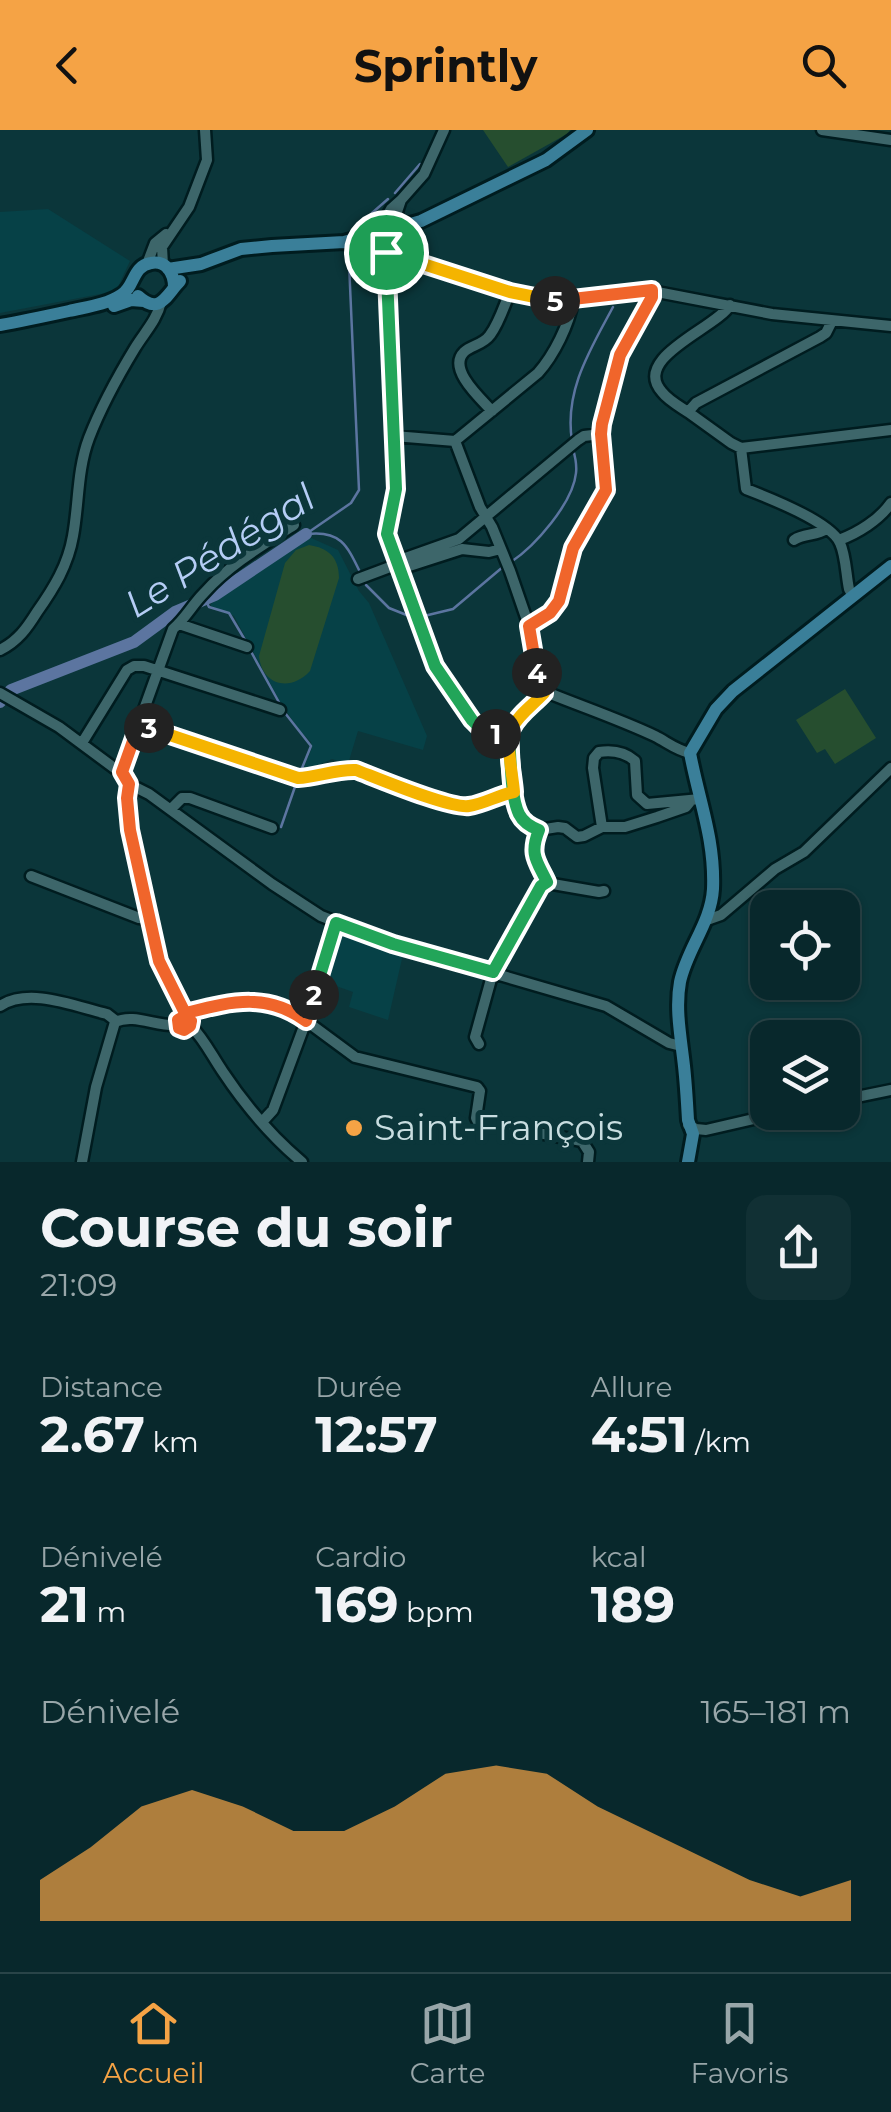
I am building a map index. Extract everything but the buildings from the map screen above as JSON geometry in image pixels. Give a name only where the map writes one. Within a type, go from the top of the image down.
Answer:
[{"type":"main road","points":[[0,325],[108,301],[122,295],[137,271],[147,264],[201,264],[241,249],[390,237],[546,160],[587,130]]},
{"type":"main road","points":[[174,286],[201,264]]},
{"type":"main road","points":[[23,321],[170,296],[174,277],[165,266]]},
{"type":"main road","points":[[133,283],[136,294],[151,302]]},
{"type":"main road","points":[[692,1137],[681,1046],[679,987],[706,920],[713,890],[712,849],[696,800],[690,753],[716,708],[733,691],[891,566]]},
{"type":"street","points":[[165,266],[162,248],[198,186],[207,160],[205,130]]},
{"type":"street","points":[[444,130],[424,174],[401,200],[390,237],[396,489],[387,534],[435,666],[482,730],[509,737]]},
{"type":"street","points":[[822,130],[891,140]]},
{"type":"street","points":[[147,264],[155,243],[175,228]]},
{"type":"street","points":[[390,237],[394,256],[536,299],[573,301],[652,290],[772,314],[891,326]]},
{"type":"street","points":[[529,626],[550,613],[559,601],[573,548],[606,490],[601,434],[620,355],[652,297],[652,290]]},
{"type":"street","points":[[492,411],[465,380],[459,358],[490,336],[510,292]]},
{"type":"street","points":[[394,436],[455,441],[538,374],[573,301]]},
{"type":"street","points":[[0,650],[25,631],[62,572],[74,532],[82,458],[126,362],[149,326],[151,302]]},
{"type":"street","points":[[730,306],[722,316],[665,356],[658,367],[658,386],[663,394],[741,448],[891,430]]},
{"type":"street","points":[[688,412],[696,403],[820,337],[832,321]]},
{"type":"street","points":[[358,579],[460,544],[485,516],[578,440],[601,434]]},
{"type":"street","points":[[455,441],[510,571],[529,626],[538,680],[544,693]]},
{"type":"street","points":[[741,448],[746,488],[802,514],[839,540],[854,596]]},
{"type":"street","points":[[839,540],[859,532],[891,503]]},
{"type":"street","points":[[122,772],[173,629],[224,574],[294,525]]},
{"type":"street","points":[[794,540],[826,530]]},
{"type":"street","points":[[460,544],[503,553]]},
{"type":"street","points":[[186,617],[247,646]]},
{"type":"street","points":[[82,743],[127,670],[134,666],[280,710]]},
{"type":"street","points":[[544,693],[512,726],[509,737],[519,816],[528,826],[539,830],[565,828],[584,836],[602,827],[615,828],[677,811],[696,800]]},
{"type":"street","points":[[544,693],[690,753]]},
{"type":"street","points":[[1,694],[82,743],[122,772],[129,784],[130,830],[149,919],[159,961],[182,1006],[184,1023]]},
{"type":"street","points":[[139,724],[298,778],[349,769],[461,806],[514,792]]},
{"type":"street","points":[[602,827],[593,768],[599,752],[621,753],[634,761],[635,788],[647,804],[696,800]]},
{"type":"street","points":[[706,920],[721,915],[775,869],[804,852],[891,768]]},
{"type":"street","points":[[129,784],[171,809],[321,916],[393,944],[606,1006],[668,1044],[681,1046]]},
{"type":"street","points":[[128,805],[149,794]]},
{"type":"street","points":[[171,809],[177,801],[190,798],[272,828]]},
{"type":"street","points":[[539,830],[534,853],[547,882]]},
{"type":"street","points":[[31,876],[149,919]]},
{"type":"street","points":[[479,1044],[475,1036],[493,972],[541,886],[547,882],[604,891]]},
{"type":"street","points":[[262,1122],[273,1110],[336,923]]},
{"type":"street","points":[[0,1006],[12,998],[29,996],[107,1014],[116,1021]]},
{"type":"street","points":[[184,1023],[190,1012],[232,1002],[290,1009],[354,1057],[478,1087],[478,1122],[582,1142],[587,1146],[588,1162]]},
{"type":"street","points":[[82,1162],[113,1025],[128,1018],[166,1026],[184,1023],[198,1032],[248,1107],[302,1162]]},
{"type":"street","points":[[860,1096],[891,1090]]},
{"type":"street","points":[[692,1137],[750,1121]]},
{"type":"street","points":[[280,1162],[286,1148]]},
{"type":"shaded area","points":[[48,209],[130,261],[116,291],[0,313],[0,212]]},
{"type":"shaded area","points":[[309,537],[338,550],[369,603],[427,736],[423,750],[358,731],[348,764],[332,759],[302,772],[311,742],[279,700],[234,616],[211,606]]},
{"type":"shaded area","points":[[337,929],[404,950],[388,1020],[349,1007],[353,992],[325,982],[323,977]]},
{"type":"green space","points":[[483,130],[570,130],[508,167]]},
{"type":"green space","points":[[309,545],[331,555],[339,578],[310,671],[294,682],[278,683],[266,674],[259,656],[285,563],[296,550]]},
{"type":"green space","points":[[845,689],[876,738],[835,764],[825,749],[817,753],[796,720]]},
{"type":"waterway","name":"Le Pédégal","points":[[395,193],[420,164]]},
{"type":"waterway","name":"Le Pédégal","points":[[372,213],[388,199]]},
{"type":"waterway","name":"Le Pédégal","points":[[359,232],[365,220]]},
{"type":"waterway","name":"Le Pédégal","points":[[306,534],[351,503],[359,490],[349,263],[352,252]]},
{"type":"waterway","points":[[572,441],[575,388],[613,307]]},
{"type":"waterway","points":[[511,562],[541,535],[568,497],[576,473],[573,449]]},
{"type":"waterway","name":"Le Pédégal","points":[[0,702],[11,690],[134,642],[175,612],[215,595],[306,534]]},
{"type":"waterway","points":[[307,534],[327,534],[341,541],[360,572]]},
{"type":"waterway","points":[[424,616],[453,609],[504,566]]},
{"type":"waterway","points":[[366,585],[389,608],[409,616]]},
{"type":"waterway","points":[[205,599],[209,607],[229,613],[245,640]]},
{"type":"waterway","points":[[249,648],[281,706]]},
{"type":"waterway","points":[[285,713],[311,746],[300,773]]},
{"type":"waterway","points":[[281,827],[297,781]]},
{"type":"place","name":"Saint-François","points":[[354,1128]]},
{"type":"route","points":[[386,252],[396,489],[387,534],[435,666],[482,730],[509,737],[519,816],[528,826],[539,830],[534,853],[547,882],[541,886],[493,972],[393,944],[336,923],[306,1021],[290,1009],[244,1001],[190,1012],[185,1016],[191,1021],[190,1026],[184,1030],[177,1022],[185,1016],[184,1011],[159,961],[130,830],[129,784],[122,772],[139,724],[298,778],[356,770],[461,806],[514,792],[509,737],[512,726],[544,693],[538,680],[529,626],[550,613],[559,601],[573,548],[606,490],[602,424],[620,355],[652,297],[652,290],[573,301],[536,299],[386,252]]}]
